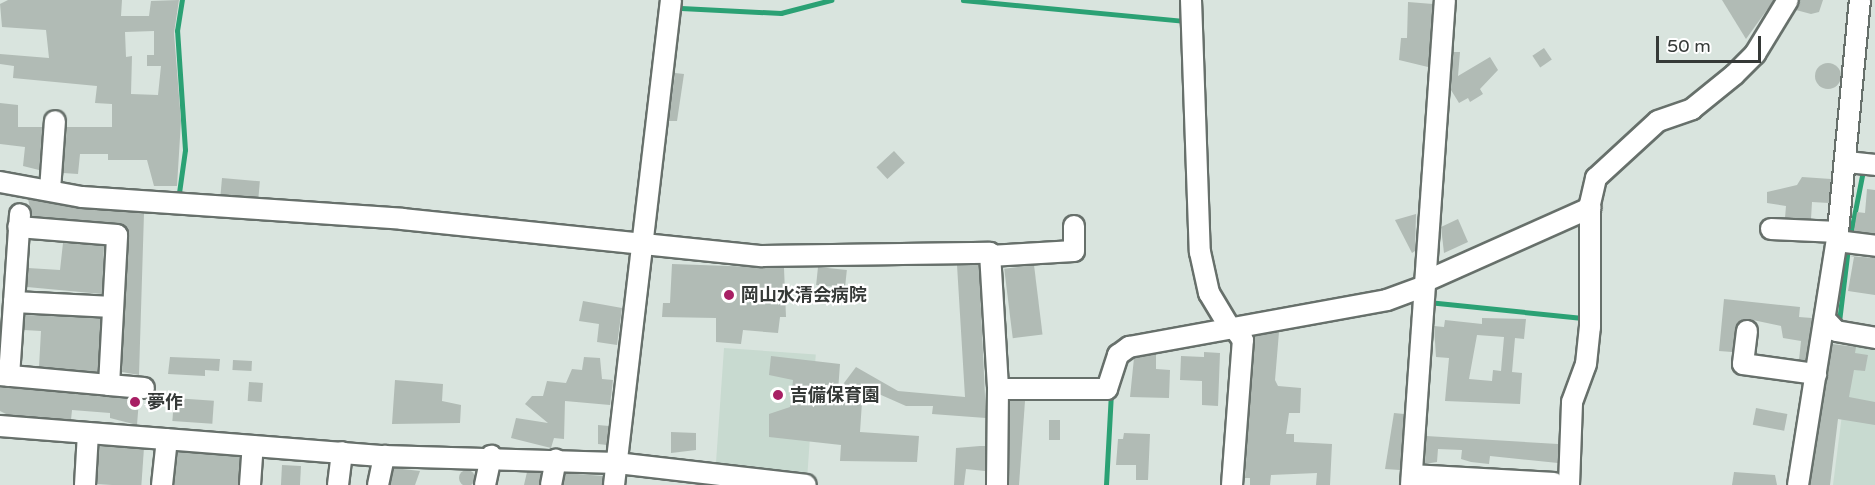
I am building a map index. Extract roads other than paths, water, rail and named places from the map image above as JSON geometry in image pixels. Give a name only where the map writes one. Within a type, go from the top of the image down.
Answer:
[{"type":"street","points":[[614,485],[639,247],[671,0]]},
{"type":"street","points":[[1191,0],[1200,252],[1209,293],[1230,330],[1232,485]]},
{"type":"street","points":[[1444,0],[1411,480],[1562,484],[1572,402],[1586,364],[1590,327],[1586,210],[1604,169],[1658,121],[1692,109],[1734,75],[1755,54],[1788,0]]},
{"type":"street","points":[[1798,485],[1825,320],[1843,239],[1860,0]]},
{"type":"street","points":[[50,190],[55,121]]},
{"type":"street","points":[[1847,162],[1875,165]]},
{"type":"street","points":[[0,182],[82,197],[177,201],[402,219],[639,247],[762,256],[990,256],[1074,251],[1074,226]]},
{"type":"street","points":[[998,389],[1107,388],[1118,355],[1129,346],[1230,330],[1425,293],[1586,210]]},
{"type":"street","points":[[109,385],[117,235],[19,220],[14,302],[4,376],[109,385],[144,388]]},
{"type":"street","points":[[1771,229],[1875,246]]},
{"type":"street","points":[[990,256],[998,389],[997,485]]},
{"type":"street","points":[[14,302],[114,307]]},
{"type":"street","points":[[1825,320],[1836,331],[1875,338]]},
{"type":"street","points":[[1747,331],[1743,364],[1816,374]]},
{"type":"street","points":[[0,426],[384,456],[491,456],[617,463],[806,485]]},
{"type":"street","points":[[85,485],[88,433]]},
{"type":"street","points":[[162,485],[167,439]]},
{"type":"street","points":[[250,485],[253,446]]},
{"type":"street","points":[[338,485],[342,452]]},
{"type":"street","points":[[378,485],[384,456]]},
{"type":"street","points":[[485,485],[491,456]]},
{"type":"street","points":[[551,485],[556,459]]},
{"type":"waterway","points":[[178,200],[185,150],[177,31],[182,0]]},
{"type":"waterway","points":[[681,8],[781,13],[831,0]]},
{"type":"waterway","points":[[963,0],[1186,21]]},
{"type":"waterway","points":[[1850,237],[1863,171]]},
{"type":"waterway","points":[[1839,322],[1848,248]]},
{"type":"waterway","points":[[1428,302],[1582,318]]},
{"type":"waterway","points":[[1106,485],[1111,392]]},
{"type":"place","name":"岡山水清会病院","points":[[729,295]]},
{"type":"place","name":"吉備保育園","points":[[778,395]]},
{"type":"place","name":"夢作","points":[[135,402]]}]
